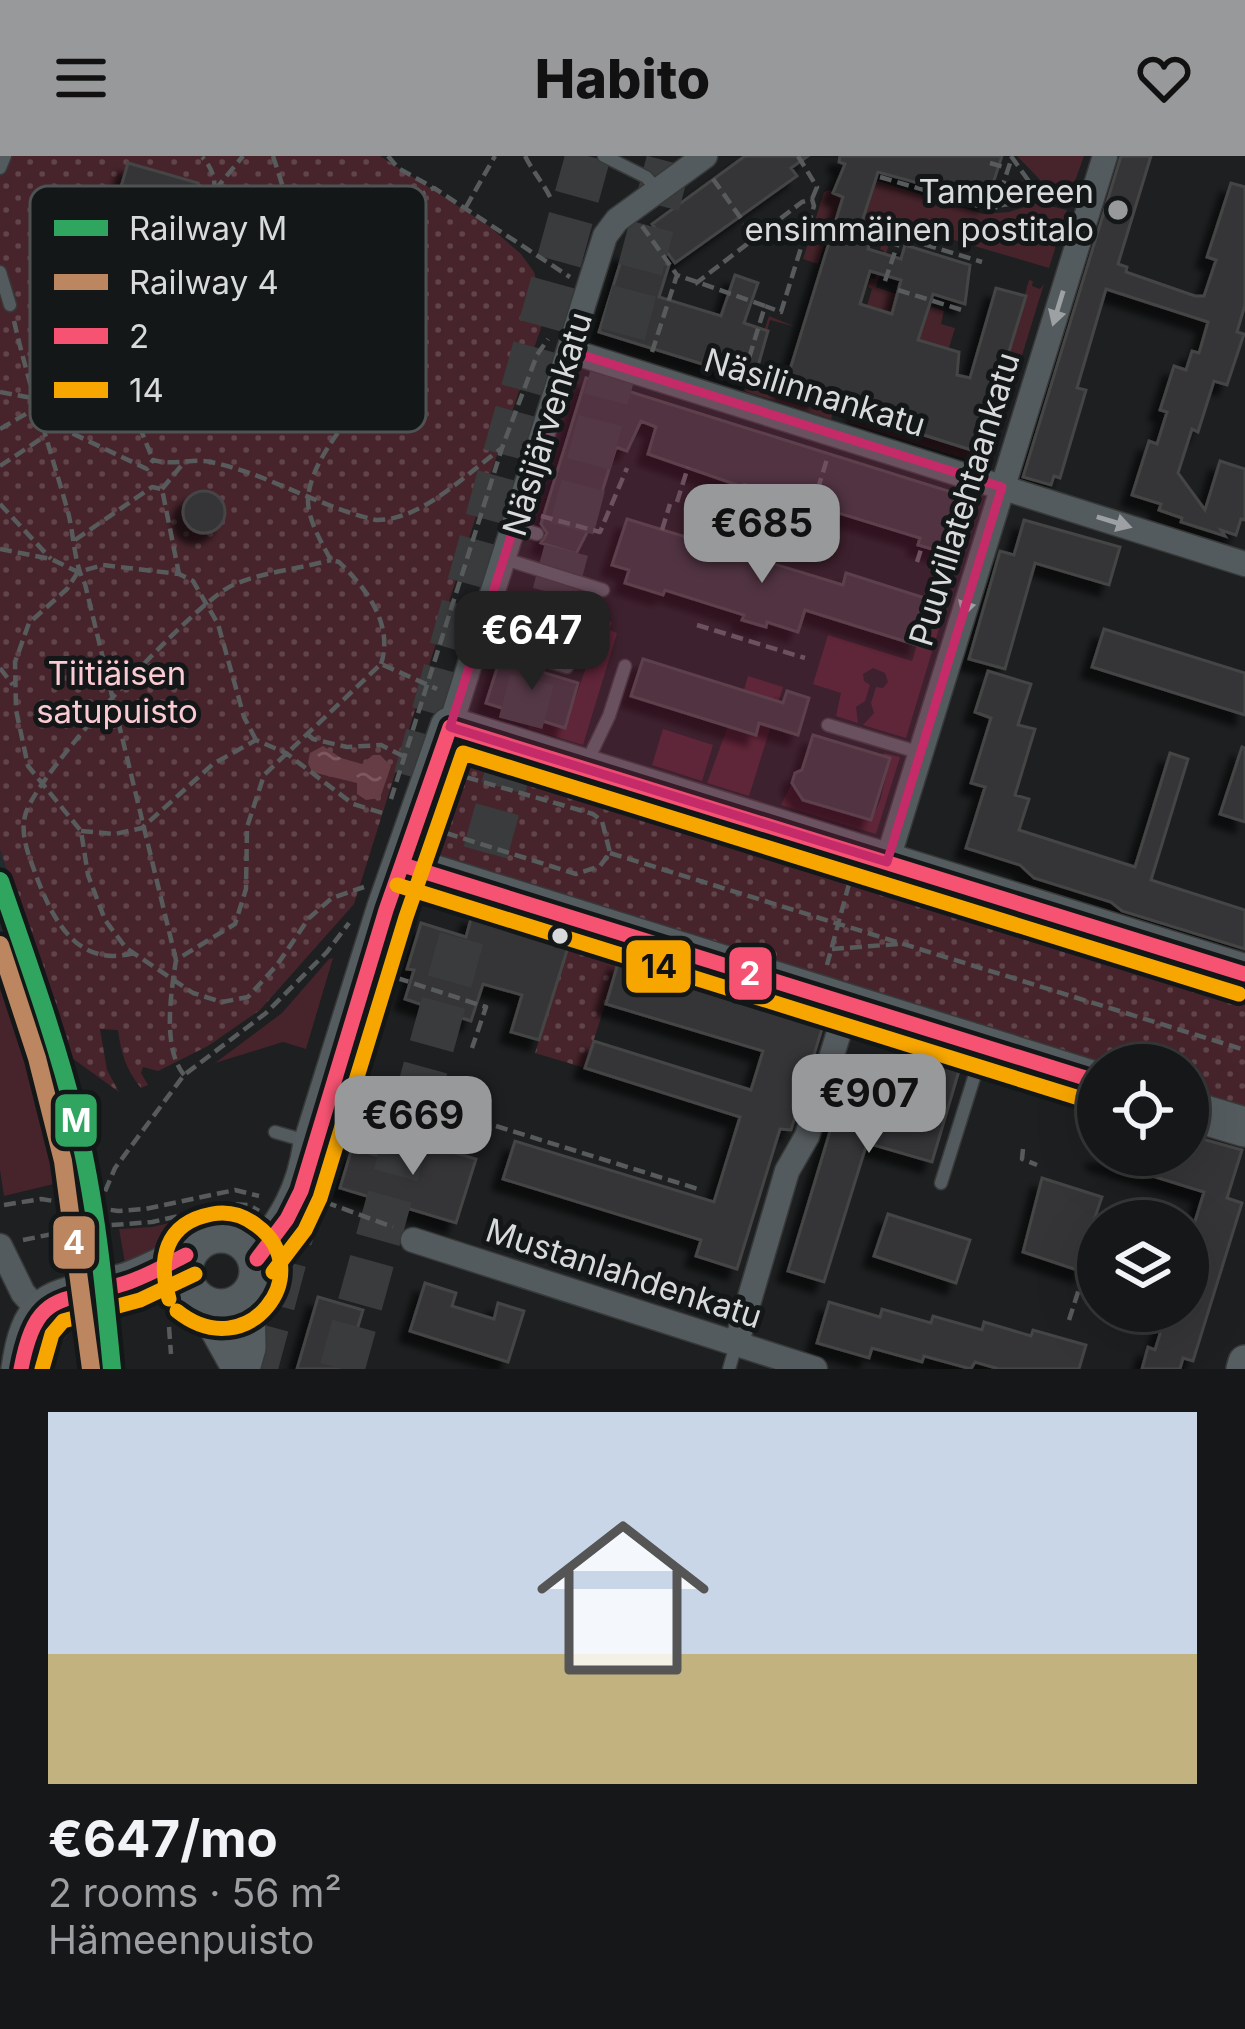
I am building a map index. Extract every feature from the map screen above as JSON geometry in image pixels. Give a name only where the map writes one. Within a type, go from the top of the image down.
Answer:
[{"type":"main road","points":[[436,715],[871,864],[1245,974]]},
{"type":"main road","name":"Näsijärvenkatu","points":[[250,1235],[263,1214],[404,865],[436,715]]},
{"type":"main road","points":[[404,865],[1077,1076]]},
{"type":"main road","points":[[1209,1116],[1245,1127]]},
{"type":"main road","points":[[22,1369],[27,1332],[47,1321],[63,1298],[125,1282],[187,1296],[219,1310],[235,1307],[248,1298],[259,1273],[250,1235],[208,1235],[195,1243],[187,1296]]},
{"type":"main road","points":[[46,1369],[47,1321]]},
{"type":"street","name":"Puuvillatehtaankatu","points":[[871,864],[921,754],[1105,156]]},
{"type":"street","name":"Näsijärvenkatu","points":[[436,715],[480,640],[505,560],[529,525],[559,345],[609,229],[658,190],[707,165]]},
{"type":"street","name":"Näsilinnankatu","points":[[559,345],[1245,564]]},
{"type":"street","points":[[733,1357],[787,1171],[807,1136],[833,999]]},
{"type":"street","name":"Mustanlahdenkatu","points":[[413,1240],[733,1357],[815,1369]]},
{"type":"street","points":[[5,1244],[23,1293],[47,1321]]},
{"type":"street","points":[[187,1296],[241,1369]]},
{"type":"street","points":[[241,1369],[249,1348],[248,1298]]},
{"type":"lane","points":[[0,168],[4,156]]},
{"type":"lane","points":[[604,156],[646,177],[658,190]]},
{"type":"lane","points":[[0,272],[10,305]]},
{"type":"lane","points":[[505,560],[603,590]]},
{"type":"lane","points":[[480,640],[567,667]]},
{"type":"lane","points":[[585,768],[610,716],[625,666]]},
{"type":"lane","points":[[828,725],[921,754]]},
{"type":"lane","points":[[941,1183],[984,1048]]},
{"type":"path","points":[[218,186],[244,156]]},
{"type":"path","points":[[273,156],[283,186]]},
{"type":"path","points":[[388,156],[398,168],[466,207],[574,280]]},
{"type":"path","points":[[466,207],[495,156]]},
{"type":"path","points":[[525,156],[552,201]]},
{"type":"path","points":[[639,222],[677,275],[781,312],[817,187],[799,156]]},
{"type":"path","points":[[202,157],[211,166],[214,186]]},
{"type":"path","points":[[995,208],[1012,157]]},
{"type":"path","points":[[880,177],[995,208],[1021,202],[1026,190],[1028,180],[1012,157]]},
{"type":"path","points":[[989,163],[1008,169]]},
{"type":"path","points":[[707,165],[755,238]]},
{"type":"path","points":[[426,192],[434,188]]},
{"type":"path","points":[[1026,190],[1072,204]]},
{"type":"path","points":[[980,192],[999,198]]},
{"type":"path","points":[[695,284],[812,199]]},
{"type":"path","points":[[885,281],[900,236],[982,262]]},
{"type":"path","points":[[648,364],[677,275]]},
{"type":"path","points":[[898,290],[965,311]]},
{"type":"path","points":[[10,305],[30,390]]},
{"type":"path","points":[[740,390],[765,307]]},
{"type":"path","points":[[436,715],[427,685],[502,448],[537,355],[559,345]]},
{"type":"path","points":[[0,392],[30,398]]},
{"type":"path","points":[[0,429],[30,412]]},
{"type":"path","points":[[46,432],[176,960],[172,1061],[184,1075]]},
{"type":"path","points":[[70,432],[147,469]]},
{"type":"path","points":[[142,432],[153,460]]},
{"type":"path","points":[[331,560],[309,510],[308,494],[337,432]]},
{"type":"path","points":[[0,466],[47,435]]},
{"type":"path","points":[[153,460],[184,464],[204,460],[366,518],[392,520],[411,513],[502,448]]},
{"type":"path","points":[[807,524],[830,451]]},
{"type":"path","points":[[152,488],[147,469],[153,460]]},
{"type":"path","points":[[162,489],[184,464]]},
{"type":"path","points":[[662,530],[688,466]]},
{"type":"path","points":[[529,525],[600,532],[627,468]]},
{"type":"path","points":[[75,540],[152,488],[162,489]]},
{"type":"path","points":[[162,489],[179,574]]},
{"type":"path","points":[[757,527],[767,491]]},
{"type":"path","points":[[0,504],[51,560]]},
{"type":"path","points":[[772,564],[784,525]]},
{"type":"path","points":[[917,562],[922,546]]},
{"type":"path","points":[[0,549],[51,560],[78,572],[104,566],[179,574],[194,581],[218,624],[244,717],[256,740],[286,753],[352,804],[386,814]]},
{"type":"path","points":[[134,953],[116,958],[98,955],[74,941],[55,921],[24,843],[25,813],[41,784],[111,700],[206,600],[234,584],[339,562],[372,599],[382,626],[381,664],[264,775],[248,826],[246,889],[236,923],[176,960]]},
{"type":"path","points":[[78,572],[67,589],[29,623],[15,662],[13,686],[28,766],[81,831],[88,875],[105,920],[134,953],[172,982],[222,1003],[248,997],[278,965],[309,918],[332,898],[369,885]]},
{"type":"path","points":[[697,625],[805,658]]},
{"type":"path","points":[[381,664],[427,685],[436,715]]},
{"type":"path","points":[[0,668],[13,686]]},
{"type":"path","points":[[389,805],[404,757],[436,715]]},
{"type":"path","points":[[307,734],[313,740],[347,746],[381,745],[404,757]]},
{"type":"path","points":[[81,831],[115,834],[142,828],[213,764],[256,740]]},
{"type":"path","points":[[462,776],[593,814],[602,821],[610,853]]},
{"type":"path","points":[[446,833],[576,874],[600,866],[610,853]]},
{"type":"path","points":[[610,853],[1245,1050]]},
{"type":"path","points":[[833,999],[836,921],[871,864]]},
{"type":"path","points":[[98,1208],[115,1168],[184,1075],[266,1013],[327,952],[352,918]]},
{"type":"path","points":[[832,949],[906,944]]},
{"type":"path","points":[[386,975],[486,1007],[472,1048]]},
{"type":"path","points":[[496,1126],[698,1189]]},
{"type":"path","points":[[1023,1149],[1022,1159],[1037,1165]]},
{"type":"path","points":[[4,1204],[41,1199],[145,1210],[235,1190],[259,1196]]},
{"type":"path","points":[[316,1199],[387,1222],[413,1240]]},
{"type":"path","points":[[5,1244],[104,1225],[152,1222],[232,1204],[250,1235]]},
{"type":"path","points":[[72,1231],[77,1265],[109,1260],[104,1225]]},
{"type":"path","points":[[1069,1320],[1077,1295]]},
{"type":"path","points":[[170,1354],[187,1296]]},
{"type":"highlighted area","points":[[570,351],[1002,487],[887,862],[450,727]]},
{"type":"shaded area","points":[[0,850],[59,1017],[17,1032],[0,982]]},
{"type":"green space","name":"Tiitiäisen satupuisto","points":[[0,156],[380,156],[489,226],[534,272],[543,322],[477,513],[354,904],[260,1010],[208,1046],[158,1071],[143,1067],[148,1085],[141,1088],[132,1075],[118,1030],[100,1029],[107,1070],[119,1092],[72,1058],[0,850]]},
{"type":"green space","points":[[1017,156],[1084,156],[1070,195],[1043,183]]},
{"type":"green space","points":[[875,180],[983,214],[1037,203],[1067,210],[1049,268],[894,228],[876,287],[944,311],[941,324],[955,328],[949,348],[918,340],[923,323],[890,313],[885,329],[852,352],[831,419],[744,391],[769,316],[796,327],[770,320],[754,379],[816,399],[863,319],[872,289],[868,287],[884,251],[882,242],[832,223],[818,264],[803,259],[824,192],[867,204]]},
{"type":"green space","points":[[1029,280],[1040,289],[1044,284],[988,466],[850,423],[864,390],[857,414],[1002,374]]},
{"type":"green space","points":[[931,600],[946,605],[906,738],[863,725],[874,713],[871,703],[876,687],[883,688],[888,682],[885,673],[873,668],[863,674],[870,685],[865,701],[856,707],[858,723],[836,716],[841,693],[813,684],[828,635],[912,661]]},
{"type":"green space","points":[[550,603],[612,622],[609,630],[617,633],[583,745],[528,728],[532,717],[565,727],[588,662],[536,648]]},
{"type":"green space","points":[[748,676],[783,687],[749,796],[707,783],[728,726],[756,734],[767,698],[744,690]]},
{"type":"green space","points":[[663,729],[713,745],[702,781],[652,765]]},
{"type":"green space","points":[[466,746],[1245,987],[1245,1113],[1209,1102],[1209,1044],[1077,1044],[1077,1059],[431,860]]},
{"type":"green space","points":[[884,753],[900,757],[876,834],[781,805],[792,783],[801,791],[800,799],[871,820],[890,759]]},
{"type":"green space","points":[[569,944],[619,960],[585,1068],[535,1053]]},
{"type":"green space","points":[[333,958],[306,1049],[283,1042],[215,1063],[282,1013]]},
{"type":"green space","points":[[0,982],[17,1032],[26,1037],[62,1182],[4,1196],[0,1170]]},
{"type":"green space","points":[[231,1209],[254,1214],[235,1223],[203,1228],[127,1274],[119,1229],[152,1227]]},
{"type":"water","points":[[323,746],[362,764],[380,755],[391,766],[380,798],[366,800],[357,794],[357,783],[312,772],[310,753]]},
{"type":"building","points":[[745,156],[808,156],[791,168],[797,176],[675,263],[654,235],[658,232],[652,224]]},
{"type":"building","points":[[840,156],[1002,156],[987,202],[878,172],[858,234],[871,238],[868,249],[901,259],[905,245],[970,265],[965,304],[933,294],[918,340],[959,352],[957,375],[970,378],[996,288],[1026,296],[978,452],[857,414],[860,403],[819,391],[817,399],[784,389],[843,197],[833,193],[845,164],[839,162]],"holes":[[[870,271],[901,280],[892,314],[860,304]]]},
{"type":"building","points":[[1121,156],[1151,156],[1118,264],[1127,267],[1126,272],[1195,296],[1204,296],[1216,260],[1207,257],[1231,183],[1245,187],[1245,305],[1237,332],[1244,334],[1227,385],[1214,381],[1198,432],[1192,429],[1178,473],[1205,510],[1220,461],[1245,469],[1245,520],[1241,519],[1236,535],[1181,522],[1182,518],[1159,510],[1161,504],[1132,495],[1149,441],[1157,444],[1167,412],[1160,410],[1174,366],[1186,370],[1192,351],[1199,353],[1208,322],[1106,289],[1077,388],[1086,390],[1060,478],[1054,476],[1051,485],[1023,477]]},
{"type":"building","points":[[128,163],[198,183],[197,186],[121,186]]},
{"type":"building","points":[[624,251],[669,265],[659,297],[721,316],[735,275],[758,283],[744,323],[768,331],[754,380],[599,332]]},
{"type":"building","points":[[586,378],[964,496],[946,553],[918,545],[920,538],[648,454],[656,427],[641,421],[627,451],[616,447],[593,521],[576,554],[541,543],[547,533],[541,524]]},
{"type":"building","points":[[204,491],[219,497],[225,512],[219,527],[204,533],[189,527],[183,512],[189,497]]},
{"type":"building","points":[[627,519],[843,585],[846,573],[931,600],[917,645],[805,610],[798,632],[767,622],[766,627],[742,620],[744,615],[665,590],[663,595],[625,583],[629,570],[612,565]]},
{"type":"building","points":[[1024,520],[1120,547],[1109,585],[1035,563],[1005,669],[969,659],[1000,551],[1014,555]]},
{"type":"building","points":[[1104,629],[1245,673],[1245,715],[1092,667]]},
{"type":"building","points":[[500,659],[578,683],[565,728],[486,703]]},
{"type":"building","points":[[643,659],[783,703],[787,691],[809,698],[798,735],[759,723],[756,735],[631,696]]},
{"type":"building","points":[[988,671],[1031,684],[1018,725],[1035,729],[1015,795],[1029,799],[1019,830],[1135,867],[1170,753],[1188,759],[1151,880],[1245,910],[1245,949],[1122,911],[1111,902],[1034,878],[1020,865],[966,848],[985,787],[971,783],[991,718],[975,712]]},
{"type":"building","points":[[813,735],[890,758],[871,820],[803,800],[792,783],[795,773],[802,770]]},
{"type":"building","points":[[1245,748],[1245,822],[1220,814]]},
{"type":"building","points":[[472,915],[569,944],[539,1040],[511,1032],[522,995],[483,984],[471,1021],[405,999],[414,970],[407,969],[421,923],[466,937]]},
{"type":"building","points":[[619,960],[824,1022],[791,1130],[780,1129],[737,1269],[696,1256],[701,1240],[503,1179],[515,1141],[714,1202],[740,1117],[585,1068],[594,1041],[751,1090],[763,1051],[606,1004]]},
{"type":"building","points":[[924,1053],[961,1064],[932,1162],[867,1143],[824,1282],[788,1271],[838,1093],[906,1113]]},
{"type":"building","points":[[402,1137],[476,1159],[456,1223],[340,1188],[352,1148],[395,1161]]},
{"type":"building","points":[[1209,1141],[1242,1150],[1227,1198],[1242,1203],[1209,1309],[1209,1200],[1202,1200],[1204,1192],[1152,1176],[1209,1176]]},
{"type":"building","points":[[1042,1178],[1102,1197],[1077,1200],[1077,1270],[1023,1252]]},
{"type":"building","points":[[888,1214],[970,1240],[956,1283],[874,1256]]},
{"type":"building","points":[[425,1283],[456,1293],[452,1306],[494,1319],[498,1303],[524,1311],[508,1362],[410,1331]]},
{"type":"building","points":[[318,1297],[363,1310],[345,1369],[297,1369]]},
{"type":"building","points":[[829,1302],[880,1317],[882,1309],[931,1323],[933,1316],[982,1330],[984,1322],[1086,1345],[1079,1369],[999,1369],[975,1362],[971,1369],[872,1348],[869,1358],[817,1343]]},
{"type":"building","points":[[1161,1332],[1202,1332],[1193,1361],[1183,1358],[1180,1369],[1142,1369],[1148,1347],[1155,1350]]},
{"type":"tunnel","points":[[416,778],[588,156]]},
{"type":"tunnel","points":[[342,1369],[509,767],[670,156]]},
{"type":"tunnel","points":[[255,1369],[302,1194]]},
{"type":"rail line","name":"M","points":[[0,881],[76,1120],[94,1213],[112,1369]]},
{"type":"rail line","name":"4","points":[[0,945],[37,1058],[63,1161],[91,1369]]},
{"type":"transit line","name":"2","points":[[257,1259],[301,1191],[386,910],[450,727],[1245,974]]},
{"type":"transit line","name":"14","points":[[273,1272],[305,1230],[320,1198],[406,917],[463,753],[1239,994]]},
{"type":"transit line","name":"2","points":[[403,865],[1077,1075]]},
{"type":"transit line","name":"14","points":[[397,885],[1077,1097]]},
{"type":"transit line","name":"14","points":[[169,1299],[164,1271],[168,1245],[183,1226],[196,1219],[218,1213],[241,1216],[274,1244],[281,1266],[278,1287],[267,1307],[250,1321],[228,1328],[203,1326],[177,1311]]},
{"type":"transit line","name":"2","points":[[21,1369],[34,1325],[54,1304],[134,1280],[186,1255]]},
{"type":"transit line","name":"14","points":[[42,1369],[52,1334],[63,1321],[140,1300],[195,1274]]},
{"type":"place","name":"Tampereen ensimmäinen postitalo","points":[[1118,210]]}]
